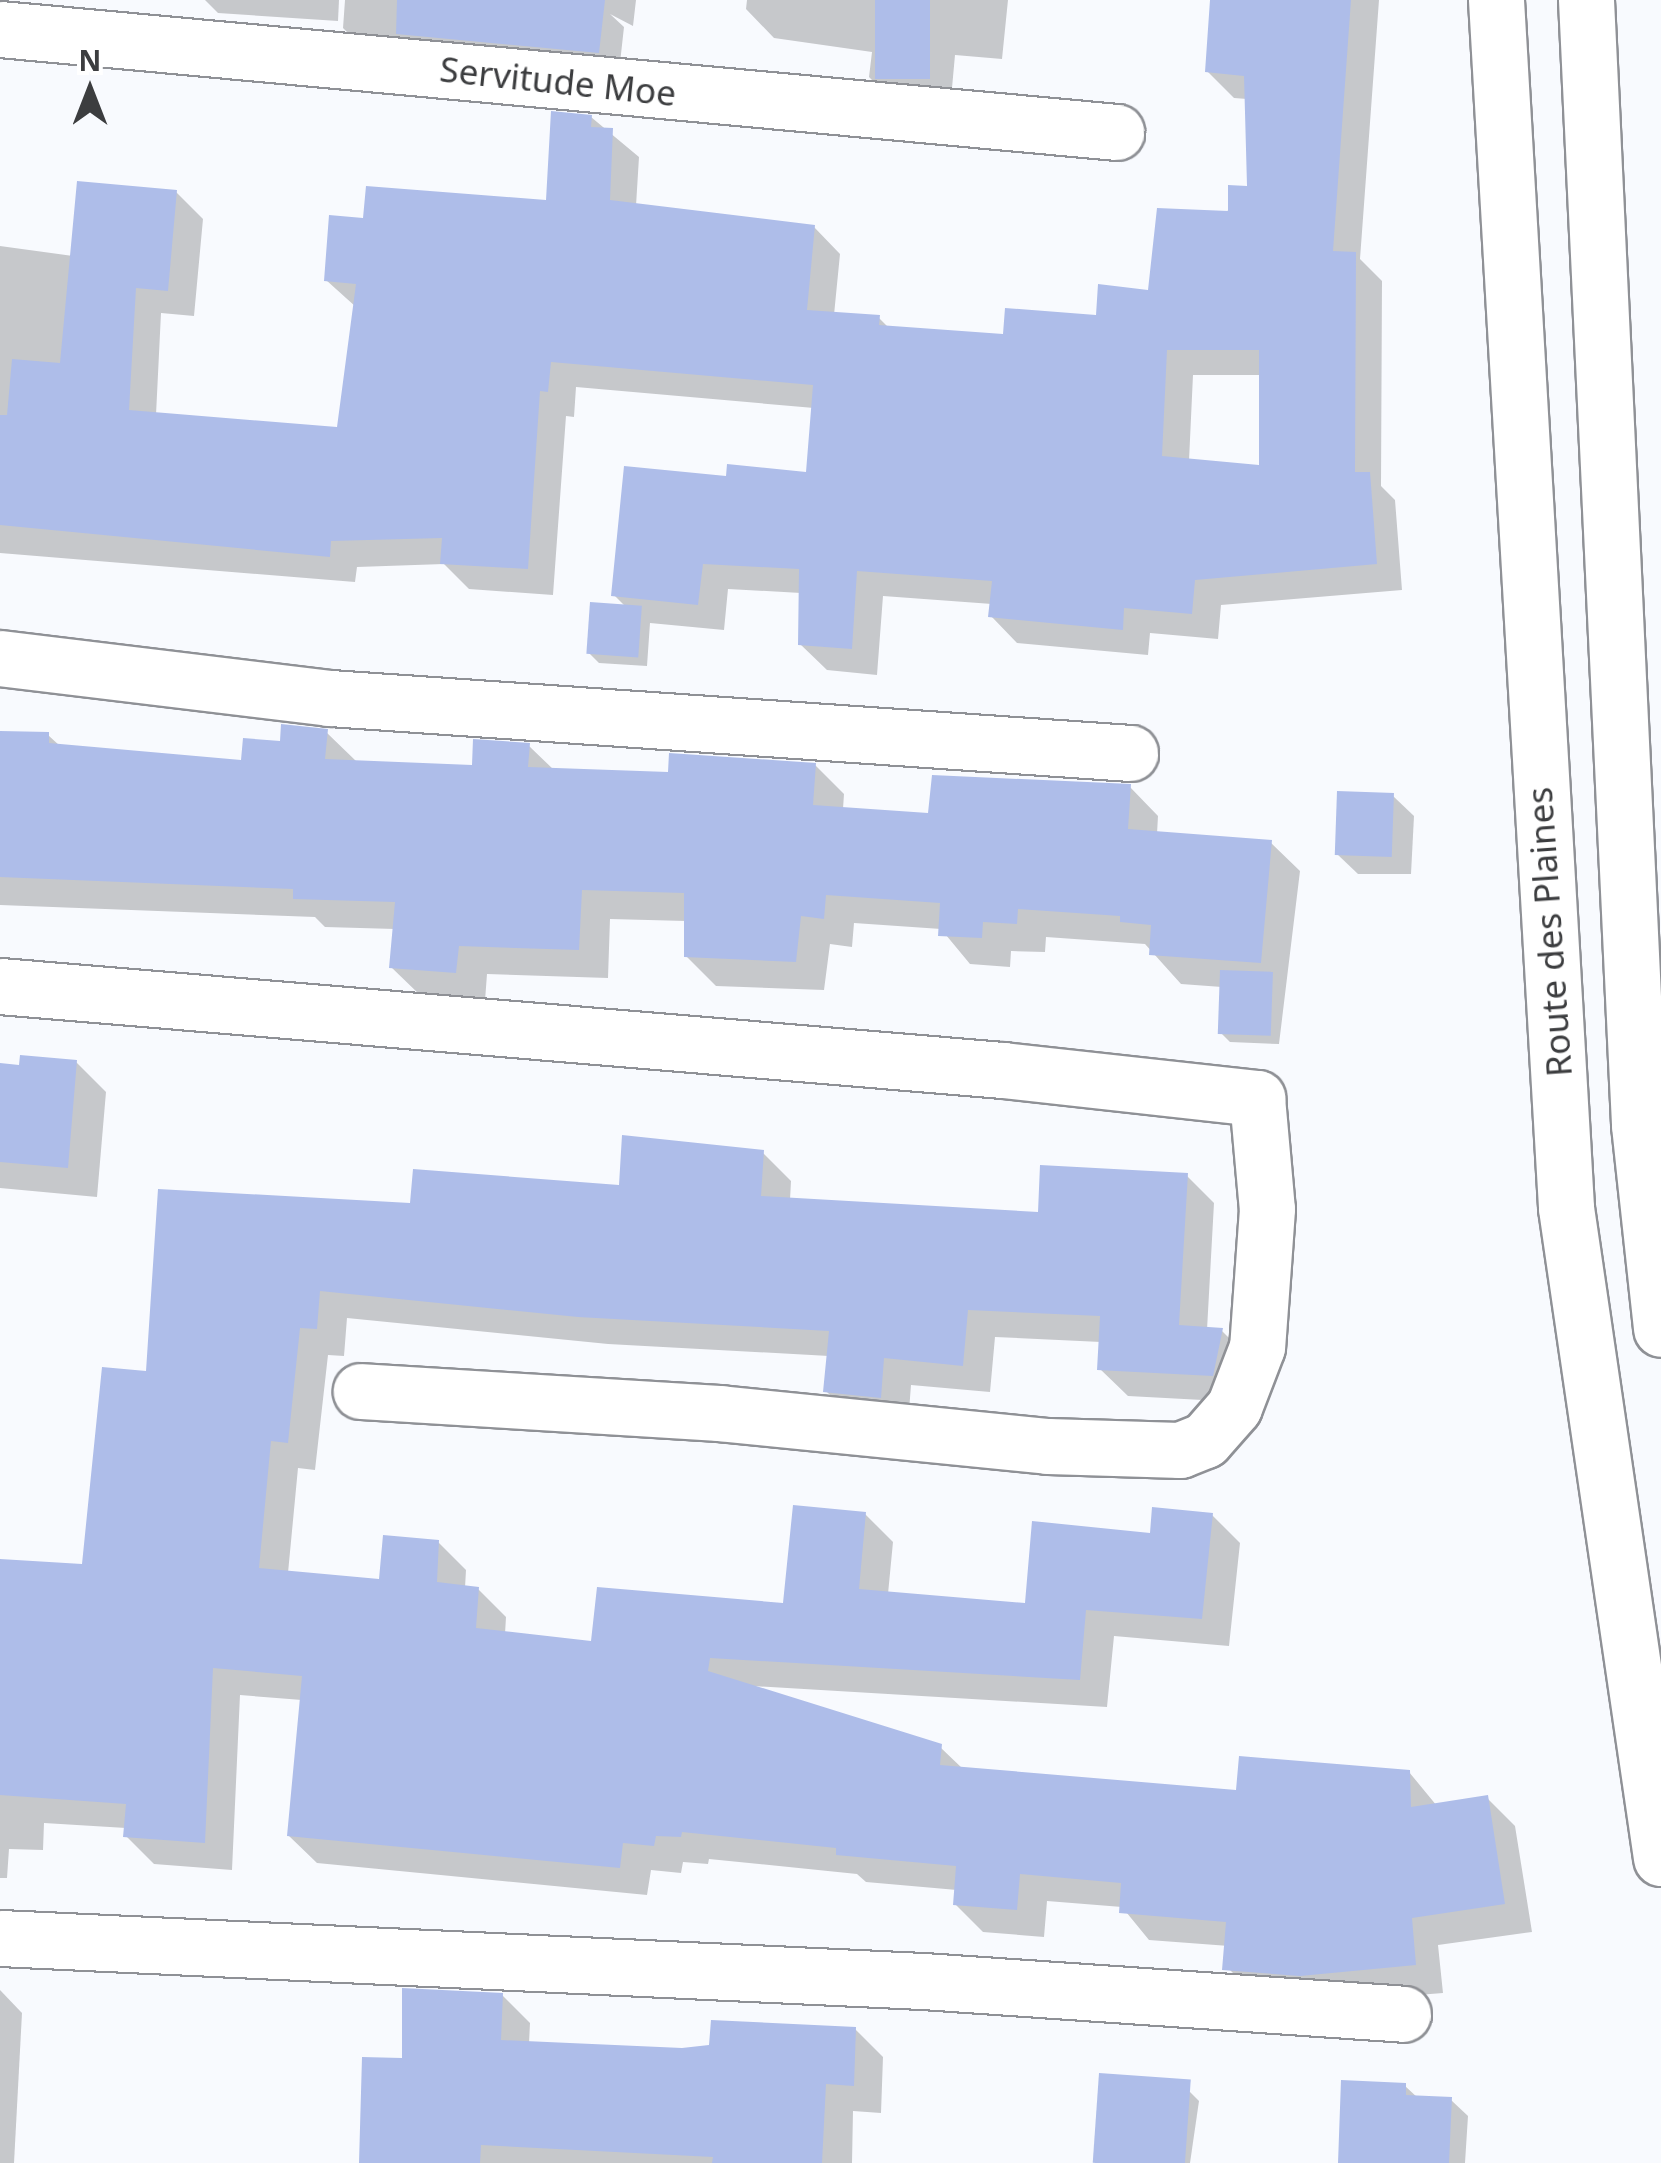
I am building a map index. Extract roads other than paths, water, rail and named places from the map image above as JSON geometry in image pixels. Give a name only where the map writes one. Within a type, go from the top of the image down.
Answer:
[{"type":"main road","name":"Route des Plaines","points":[[1496,0],[1566,1208],[1661,1858]]},
{"type":"main road","points":[[1586,0],[1637,1087],[1661,1329]]},
{"type":"main road","name":"Servitude Moe","points":[[0,29],[1116,132]]},
{"type":"main road","points":[[0,658],[330,698],[1130,753]]},
{"type":"main road","points":[[0,986],[1002,1070],[1257,1098],[1267,1208],[1257,1347],[1234,1407],[1205,1440],[1180,1450],[1048,1446],[720,1413],[361,1391]]},
{"type":"main road","points":[[0,1938],[923,1980],[1403,2014]]}]
